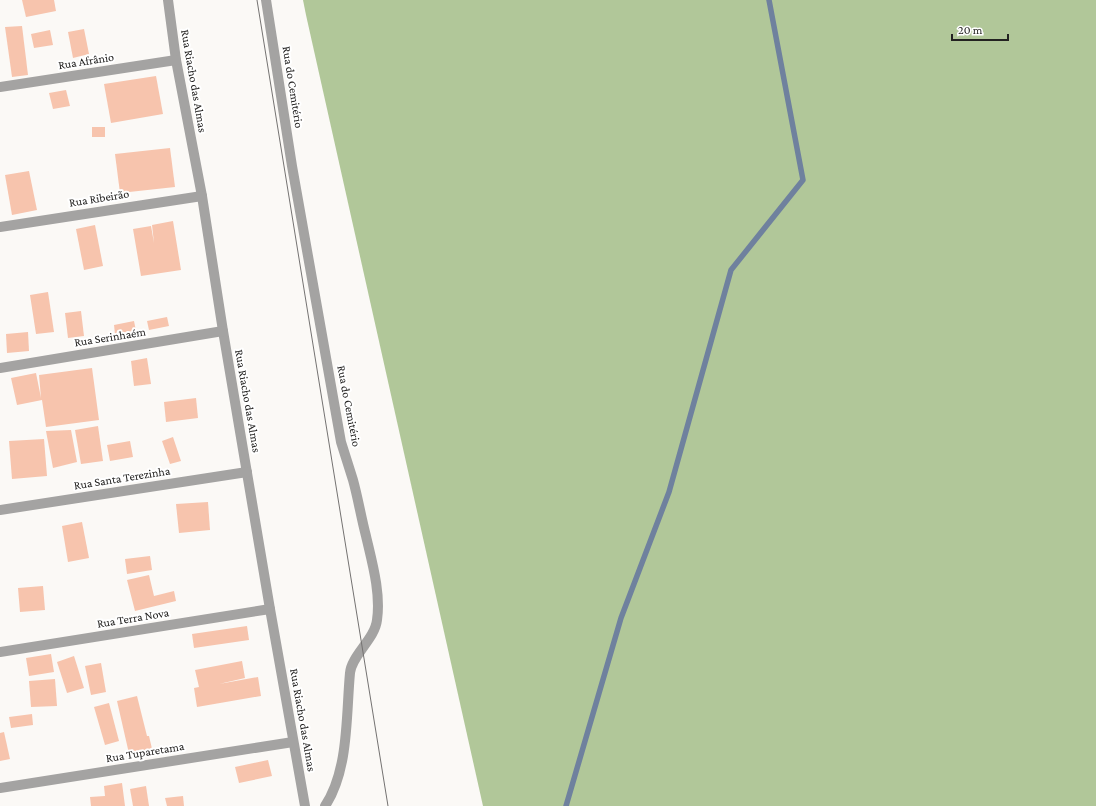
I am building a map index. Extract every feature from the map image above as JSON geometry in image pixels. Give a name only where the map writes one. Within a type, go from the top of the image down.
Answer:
[{"type":"street","name":"Rua Riacho das Almas","points":[[168,0],[176,60],[202,196],[223,331],[305,806]]},
{"type":"street","name":"Rua do Cemitério","points":[[266,0],[292,166],[341,442],[353,480],[371,558],[379,607],[377,622],[373,633],[354,660],[350,671],[347,728],[340,770],[330,798],[325,806]]},
{"type":"street","name":"Rua Afrânio","points":[[0,87],[176,60]]},
{"type":"street","name":"Rua Ribeirão","points":[[0,227],[202,196]]},
{"type":"street","name":"Rua Serinhaém","points":[[0,368],[223,331]]},
{"type":"street","name":"Rua Santa Terezinha","points":[[0,510],[247,472]]},
{"type":"street","name":"Rua Terra Nova","points":[[0,652],[270,609]]},
{"type":"street","name":"Rua Tuparetama","points":[[0,788],[293,742]]},
{"type":"green space","points":[[303,0],[1096,0],[1096,806],[483,806]]},
{"type":"building","points":[[22,0],[54,0],[56,11],[26,17]]},
{"type":"building","points":[[22,26],[28,75],[12,77],[5,27]]},
{"type":"building","points":[[84,29],[89,54],[73,58],[68,32]]},
{"type":"building","points":[[50,30],[53,45],[34,48],[31,34]]},
{"type":"building","points":[[156,76],[163,114],[111,123],[104,84]]},
{"type":"building","points":[[66,90],[70,106],[53,109],[49,93]]},
{"type":"building","points":[[92,127],[105,127],[105,137],[92,137]]},
{"type":"building","points":[[170,148],[175,187],[120,193],[115,154]]},
{"type":"building","points":[[29,171],[37,210],[12,215],[5,175]]},
{"type":"building","points":[[173,221],[181,270],[141,276],[133,229],[151,226],[154,243],[152,225]]},
{"type":"building","points":[[95,225],[103,266],[84,270],[76,229]]},
{"type":"building","points":[[48,292],[54,332],[36,334],[30,295]]},
{"type":"building","points":[[81,311],[84,336],[68,338],[65,313]]},
{"type":"building","points":[[167,317],[169,326],[149,330],[147,321]]},
{"type":"building","points":[[134,321],[136,331],[115,334],[114,325]]},
{"type":"building","points":[[28,332],[29,351],[7,353],[6,334]]},
{"type":"building","points":[[147,358],[151,384],[134,386],[131,361]]},
{"type":"building","points":[[92,368],[99,420],[46,427],[42,400],[17,405],[11,378],[36,373],[41,398],[39,375]]},
{"type":"building","points":[[196,398],[198,418],[166,422],[164,402]]},
{"type":"building","points":[[98,426],[103,461],[81,464],[75,430]]},
{"type":"building","points":[[71,430],[77,462],[53,468],[46,431]]},
{"type":"building","points":[[173,437],[181,461],[170,464],[162,441]]},
{"type":"building","points":[[44,439],[47,476],[12,479],[9,441]]},
{"type":"building","points":[[130,441],[133,457],[110,461],[107,445]]},
{"type":"building","points":[[208,502],[210,530],[179,533],[176,504]]},
{"type":"building","points":[[82,522],[89,558],[68,562],[62,526]]},
{"type":"building","points":[[150,556],[152,570],[127,574],[125,559]]},
{"type":"building","points":[[149,575],[154,596],[174,591],[176,601],[135,611],[127,580]]},
{"type":"building","points":[[43,586],[45,610],[20,612],[18,588]]},
{"type":"building","points":[[247,626],[249,640],[194,648],[192,634]]},
{"type":"building","points":[[51,654],[54,672],[29,676],[26,658]]},
{"type":"building","points":[[74,656],[84,688],[67,693],[57,662]]},
{"type":"building","points":[[242,661],[245,678],[219,684],[258,677],[261,696],[197,707],[194,688],[199,687],[195,670]]},
{"type":"building","points":[[101,663],[106,692],[91,695],[85,666]]},
{"type":"building","points":[[55,679],[57,706],[31,707],[29,681]]},
{"type":"building","points":[[137,696],[153,753],[130,758],[117,701]]},
{"type":"building","points":[[109,703],[119,741],[105,745],[94,707]]},
{"type":"building","points":[[32,714],[33,725],[11,728],[9,717]]},
{"type":"building","points":[[4,732],[10,759],[0,761],[0,733]]},
{"type":"building","points":[[268,760],[272,776],[239,783],[235,767]]},
{"type":"building","points":[[122,783],[125,806],[91,806],[90,797],[105,796],[104,786]]},
{"type":"building","points":[[146,786],[149,806],[133,806],[130,789]]},
{"type":"building","points":[[183,796],[184,806],[167,806],[165,798]]},
{"type":"waterway","points":[[566,806],[621,618],[669,492],[731,270],[803,180],[769,0]]},
{"type":"tram line","points":[[257,0],[388,806]]}]
